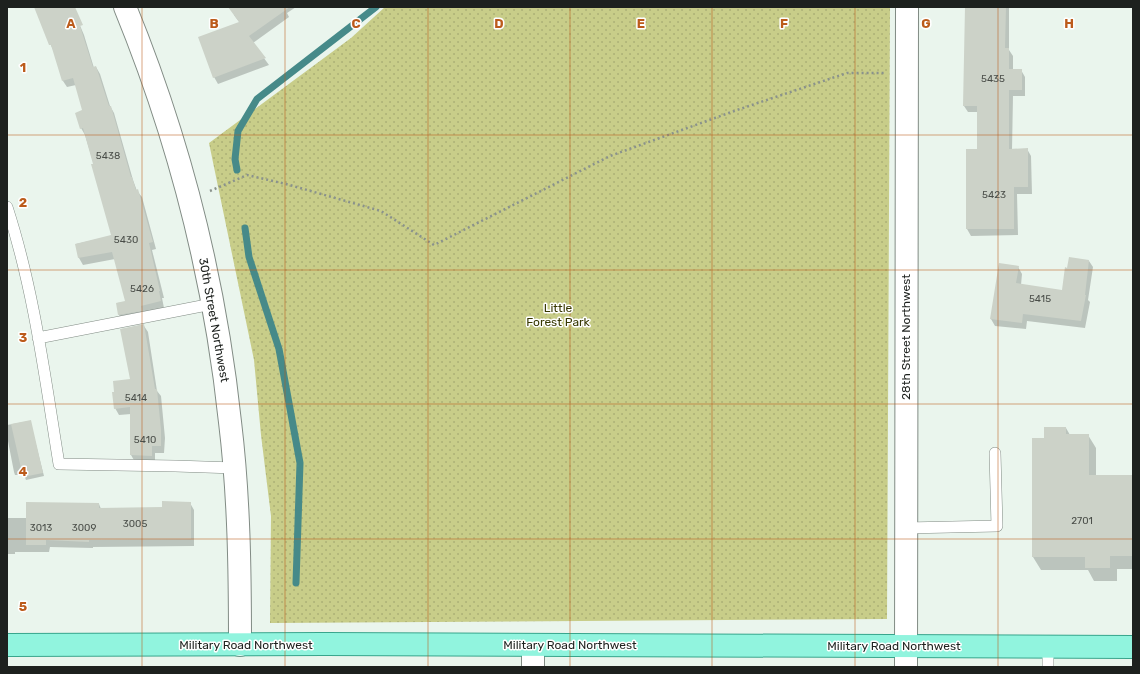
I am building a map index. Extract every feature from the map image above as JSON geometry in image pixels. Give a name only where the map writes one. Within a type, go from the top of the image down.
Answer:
[{"type":"main road","name":"Military Road Northwest","points":[[7,645],[533,645],[906,657],[1048,657],[1133,647]]},
{"type":"street","name":"28th Street Northwest","points":[[906,657],[907,7]]},
{"type":"street","name":"30th Street Northwest","points":[[133,11],[152,80],[173,144],[201,250],[227,392],[234,468],[239,556],[240,645]]},
{"type":"street","points":[[533,645],[533,667]]},
{"type":"lane","points":[[7,207],[17,241],[35,317],[58,464],[234,468]]},
{"type":"lane","points":[[38,338],[212,304]]},
{"type":"lane","points":[[906,528],[997,526],[995,453]]},
{"type":"path","points":[[210,191],[247,175],[286,184],[381,211],[434,246],[610,156],[737,110],[847,73],[907,74]]},
{"type":"green space","name":"Little Forest Park","points":[[385,7],[890,7],[887,619],[270,623],[271,516],[254,360],[209,143],[351,38]]},
{"type":"building","points":[[34,7],[75,7],[83,25],[80,26],[93,67],[96,66],[109,106],[111,106],[131,177],[136,190],[138,189],[153,242],[149,243],[161,301],[141,306],[142,311],[118,315],[116,303],[125,301],[112,252],[78,258],[75,244],[111,235],[91,164],[93,164],[83,128],[80,129],[75,113],[82,110],[73,78],[62,81],[51,45],[49,45]]},
{"type":"building","points":[[228,7],[290,7],[249,36],[266,58],[213,78],[198,37],[239,22]]},
{"type":"building","points":[[965,7],[1006,7],[1005,48],[1009,48],[1009,69],[1022,69],[1022,90],[1009,90],[1009,149],[1028,148],[1028,187],[1014,187],[1014,229],[966,229],[966,149],[977,149],[977,106],[963,106]]},
{"type":"building","points":[[1069,257],[1089,260],[1086,295],[1081,321],[1023,314],[1022,323],[990,319],[999,263],[1019,266],[1016,283],[1062,290],[1065,267],[1067,268]]},
{"type":"building","points":[[144,324],[155,389],[157,389],[161,430],[161,446],[152,446],[152,456],[130,455],[130,407],[114,409],[112,392],[114,392],[113,381],[130,379],[120,329]]},
{"type":"building","points":[[31,420],[43,473],[23,477],[11,424]]},
{"type":"building","points":[[1044,427],[1066,427],[1066,434],[1089,434],[1089,475],[1133,475],[1133,556],[1110,556],[1110,568],[1085,568],[1085,557],[1032,557],[1032,438],[1044,438]]},
{"type":"building","points":[[162,501],[191,502],[191,539],[89,540],[89,542],[46,540],[46,545],[26,545],[26,502],[99,503],[99,508],[162,507]]},
{"type":"waterway","points":[[237,170],[235,159],[238,131],[257,99],[376,7]]},
{"type":"waterway","points":[[245,228],[249,257],[279,349],[300,463],[296,583]]}]
